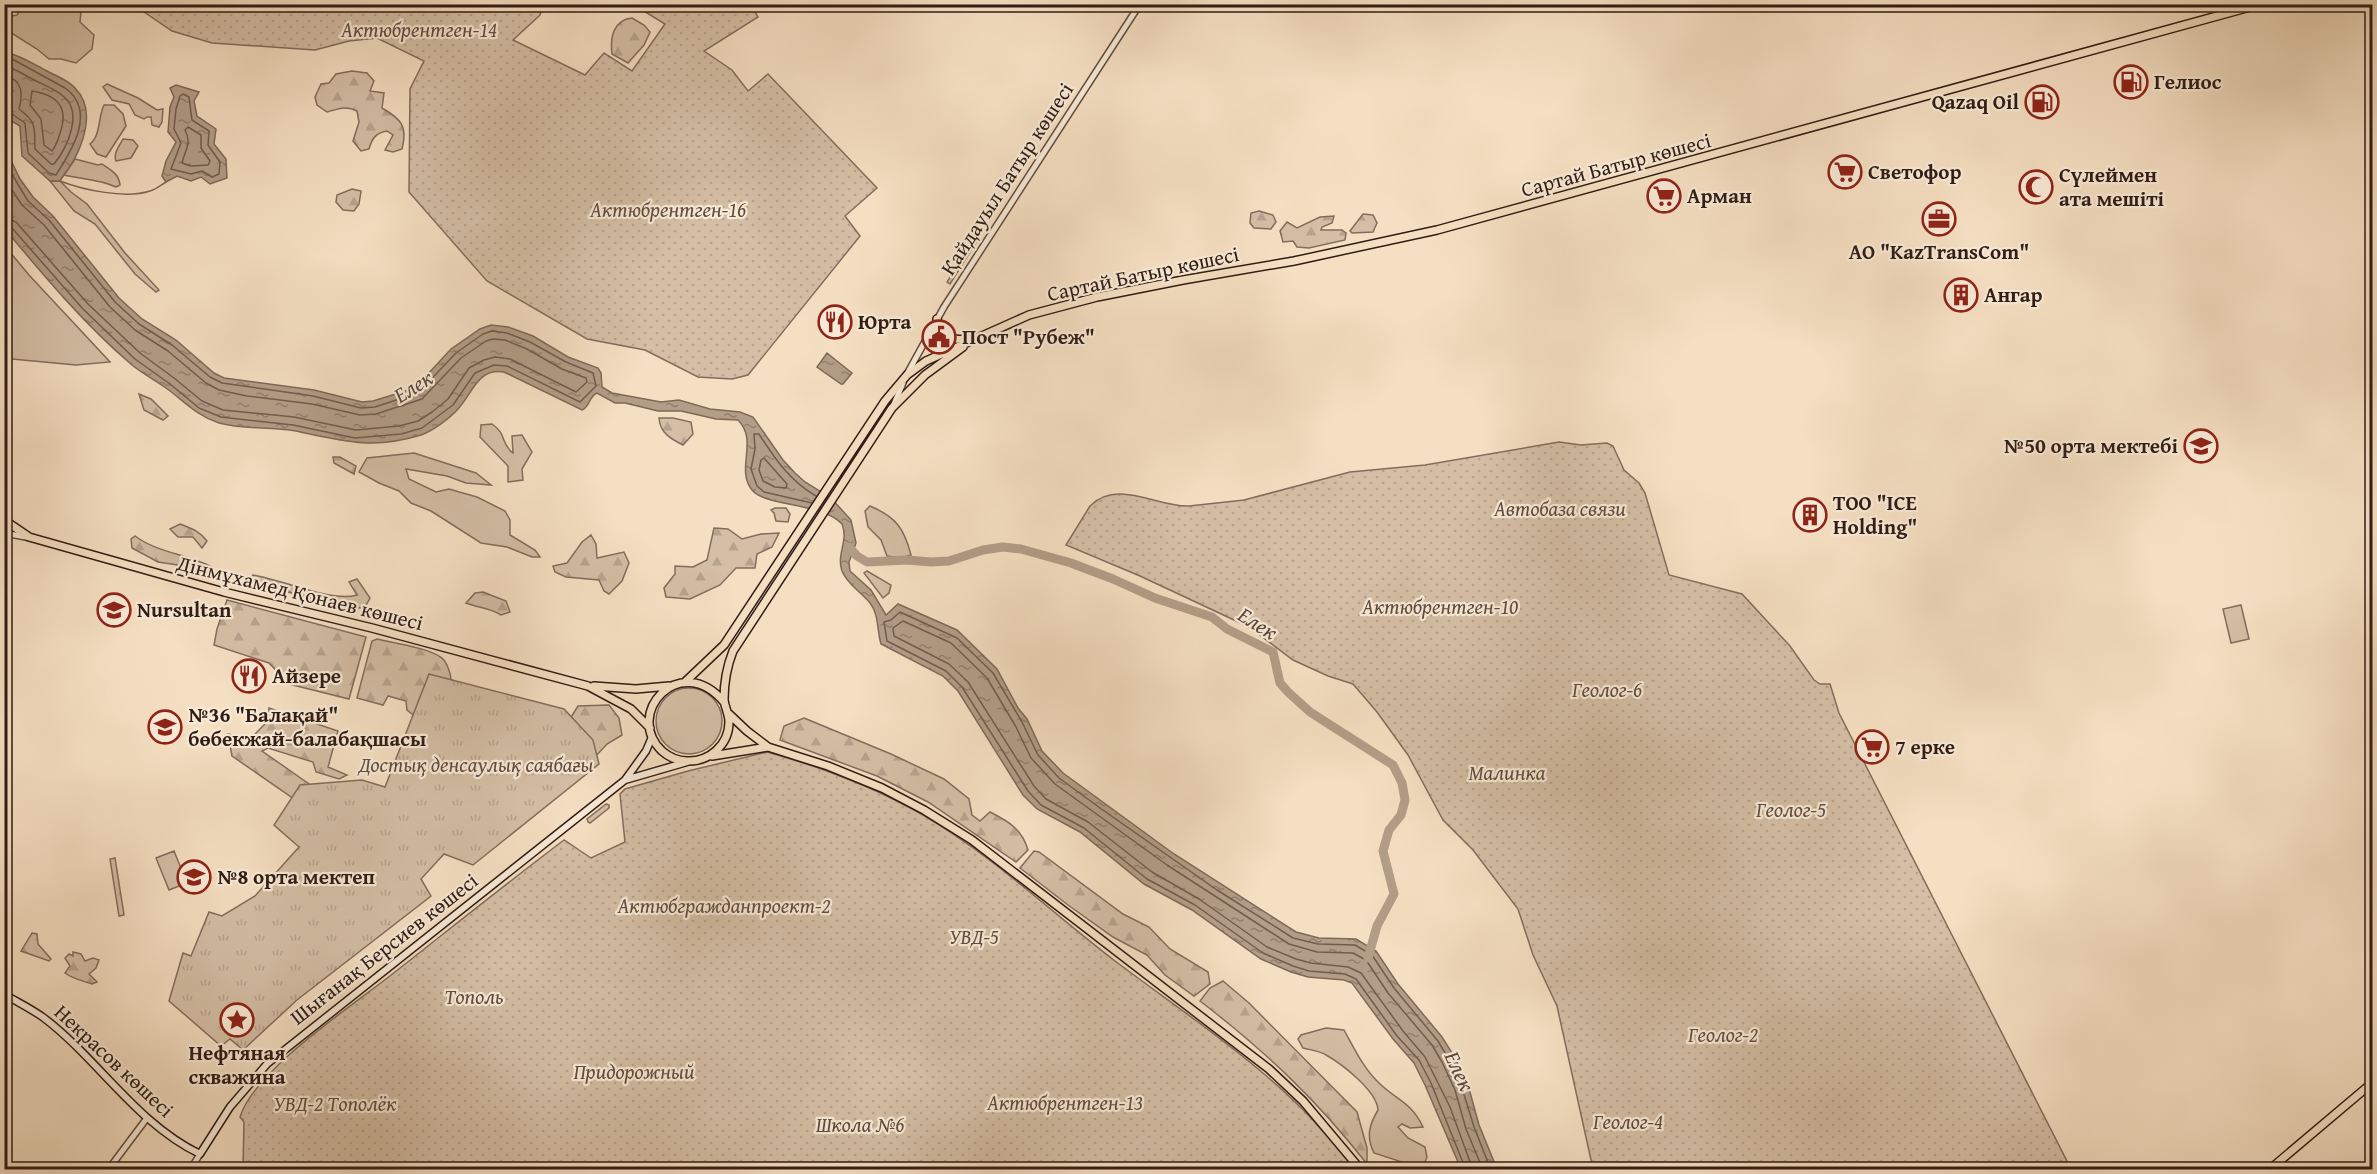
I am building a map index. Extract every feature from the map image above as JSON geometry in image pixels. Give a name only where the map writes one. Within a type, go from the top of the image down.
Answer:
[{"type":"highway","name":"Сартай Батыр көшесі","points":[[976,338],[1029,315],[1097,297],[1294,261],[1437,230],[2261,4]]},
{"type":"highway","points":[[938,319],[940,330],[948,338],[976,338]]},
{"type":"highway","points":[[685,682],[724,645],[885,401],[907,375],[926,361],[976,338]]},
{"type":"highway","points":[[724,702],[727,666],[733,651],[892,408],[925,375],[976,338]]},
{"type":"highway","points":[[4,520],[29,537]]},
{"type":"highway","name":"Дінмұхамед Қонаев көшесі","points":[[29,537],[224,592],[372,628],[588,686]]},
{"type":"highway","points":[[588,686],[636,689],[670,686],[685,682],[701,683],[714,690],[724,702],[729,714],[729,726],[726,738],[710,756]]},
{"type":"highway","points":[[588,686],[626,705],[650,728]]},
{"type":"highway","points":[[670,686],[653,704],[650,716],[652,737],[666,754],[688,762],[710,756],[768,747]]},
{"type":"highway","points":[[729,714],[768,747],[828,765],[882,788],[924,810],[972,840],[1269,1069],[1303,1101],[1351,1155],[1361,1170]]},
{"type":"highway","points":[[2269,1170],[2373,1083]]},
{"type":"main road","points":[[625,780],[646,751],[652,737]]},
{"type":"main road","points":[[625,780],[688,762]]},
{"type":"main road","name":"Шығанақ Берсиев көшесі","points":[[200,1154],[230,1107],[267,1064],[625,780]]},
{"type":"main road","name":"Некрасов көшесі","points":[[4,993],[44,1018],[147,1118],[183,1145],[200,1154]]},
{"type":"street","name":"Қайдауыл Батыр көшесі","points":[[892,408],[907,375],[938,319],[1140,4]]},
{"type":"street","name":"Дінмұхамед Қонаев көшесі","points":[[4,532],[29,537]]},
{"type":"street","points":[[108,1170],[147,1118]]},
{"type":"street","name":"Шығанақ Берсиев көшесі","points":[[190,1170],[200,1154]]},
{"type":"green space","points":[[23,5],[70,5],[81,11],[80,22],[94,35],[92,49],[76,63],[49,59],[5,29],[5,17],[17,15]]},
{"type":"green space","name":"Актюбрентген-16","points":[[134,5],[543,5],[540,15],[513,40],[585,75],[604,53],[632,71],[665,24],[634,5],[751,5],[758,17],[704,51],[732,70],[748,91],[768,74],[877,188],[845,216],[860,236],[748,375],[732,379],[698,377],[645,350],[587,339],[487,281],[409,192],[410,89],[424,61],[377,38],[349,41],[315,50],[212,43],[172,31]]},
{"type":"green space","points":[[632,18],[644,25],[650,32],[644,45],[628,63],[612,54],[612,36],[621,22]]},
{"type":"green space","points":[[352,71],[367,73],[374,81],[370,91],[384,93],[382,108],[398,120],[403,129],[402,149],[393,152],[385,150],[393,135],[387,131],[375,137],[369,149],[361,151],[353,141],[359,122],[357,111],[346,108],[327,112],[317,105],[315,97],[321,84],[329,83],[336,74]]},
{"type":"green space","points":[[107,84],[138,98],[157,110],[163,109],[162,122],[159,127],[152,125],[151,117],[144,119],[135,115],[129,104],[112,100],[103,87]]},
{"type":"green space","points":[[104,105],[114,105],[123,114],[126,126],[106,157],[97,154],[90,144],[98,131]]},
{"type":"green space","points":[[123,139],[133,140],[138,146],[131,158],[116,161],[116,153]]},
{"type":"green space","points":[[75,159],[102,164],[116,175],[120,185],[116,187],[64,175]]},
{"type":"green space","points":[[50,181],[60,181],[87,204],[125,253],[159,290],[156,292],[135,274],[95,224],[74,211]]},
{"type":"green space","points":[[352,189],[361,191],[359,204],[354,211],[343,210],[336,202],[337,195]]},
{"type":"green space","points":[[1259,211],[1273,215],[1276,222],[1271,229],[1254,228],[1250,223],[1251,213]]},
{"type":"green space","points":[[1363,214],[1373,215],[1377,223],[1373,232],[1352,233],[1350,231]]},
{"type":"green space","points":[[1334,216],[1332,223],[1322,227],[1321,230],[1342,230],[1346,233],[1345,240],[1309,248],[1297,247],[1293,241],[1283,242],[1280,231],[1287,222],[1297,228],[1320,217]]},
{"type":"green space","points":[[974,239],[977,241],[950,284],[947,282]]},
{"type":"green space","points":[[4,245],[110,362],[76,365],[12,359],[5,356]]},
{"type":"green space","points":[[139,394],[151,399],[168,416],[163,420],[144,410]]},
{"type":"green space","points":[[659,418],[691,422],[693,434],[683,445],[664,432]]},
{"type":"green space","points":[[492,424],[513,453],[512,436],[522,435],[532,452],[522,469],[523,480],[508,482],[508,466],[480,437],[481,425]]},
{"type":"green space","points":[[1559,442],[1581,445],[1607,443],[1613,446],[1624,470],[1639,483],[1645,493],[1669,575],[1742,594],[1790,646],[1814,680],[1820,684],[1830,684],[1839,713],[2071,1169],[1593,1169],[1557,1006],[1533,955],[1518,909],[1473,850],[1443,820],[1408,755],[1377,712],[1353,684],[1328,676],[1293,660],[1249,627],[1140,576],[1066,545],[1090,506],[1101,498],[1113,494],[1138,496],[1189,506],[1244,500],[1350,472],[1425,465]]},
{"type":"green space","points":[[414,453],[476,473],[491,485],[466,483],[447,476],[406,469],[409,479],[436,492],[449,489],[477,497],[505,511],[510,520],[510,535],[535,550],[540,557],[532,557],[507,547],[481,543],[431,511],[411,503],[399,491],[359,472],[367,458]]},
{"type":"green space","points":[[333,457],[340,457],[356,466],[354,474],[334,463]]},
{"type":"green space","points":[[870,506],[886,514],[898,524],[911,555],[901,558],[887,556],[881,540],[868,527],[865,511]]},
{"type":"green space","points":[[786,508],[790,514],[788,522],[776,521],[771,510]]},
{"type":"green space","points":[[180,524],[195,530],[207,541],[202,548],[193,537],[178,537],[170,529]]},
{"type":"green space","points":[[714,528],[728,529],[742,539],[761,534],[779,533],[772,547],[757,554],[755,568],[736,568],[720,585],[690,599],[666,597],[664,588],[675,574],[675,566],[693,567],[707,560]]},
{"type":"green space","points":[[591,535],[596,544],[597,558],[624,552],[629,563],[622,581],[609,594],[604,591],[599,580],[566,577],[555,572],[553,566],[567,563],[582,542]]},
{"type":"green space","points":[[135,536],[153,546],[212,567],[207,572],[198,568],[158,562],[132,548],[131,539]]},
{"type":"green space","points":[[867,571],[891,585],[889,593],[883,598],[864,573]]},
{"type":"green space","points":[[253,575],[320,593],[346,597],[357,595],[349,582],[357,579],[370,598],[365,607],[350,609],[248,581]]},
{"type":"green space","points":[[483,592],[506,601],[510,612],[501,615],[466,603],[475,593]]},
{"type":"green space","points":[[227,600],[366,637],[349,699],[289,684],[269,663],[214,645]]},
{"type":"green space","points":[[2241,605],[2249,639],[2231,643],[2223,609]]},
{"type":"green space","points":[[377,639],[422,649],[439,656],[448,666],[452,687],[566,725],[578,706],[609,705],[619,718],[622,735],[607,744],[595,757],[416,717],[407,710],[406,701],[388,696],[383,705],[357,698],[372,641]]},
{"type":"green space","name":"Достық денсаулық саябағы","points":[[429,674],[564,709],[593,740],[599,764],[473,865],[444,854],[421,879],[431,896],[297,1000],[243,1050],[230,1039],[221,1046],[169,1001],[183,953],[191,956],[209,912],[222,916],[255,896],[299,847],[274,825],[300,785],[362,780],[385,787]]},
{"type":"green space","points":[[689,688],[702,691],[712,698],[719,708],[722,721],[719,734],[712,744],[702,751],[689,754],[676,751],[666,744],[659,734],[656,721],[659,708],[666,698],[676,691]]},
{"type":"green space","points":[[269,708],[338,731],[328,767],[347,775],[339,779],[316,772],[313,762],[268,748],[262,751],[312,786],[297,801],[232,756],[228,734],[250,739],[268,721]]},
{"type":"green space","points":[[804,718],[944,779],[969,799],[972,815],[980,821],[990,812],[1003,819],[1014,826],[1022,836],[1028,850],[1016,862],[928,802],[877,776],[780,740],[784,726]]},
{"type":"green space","points":[[767,752],[827,771],[886,795],[923,815],[973,848],[1273,1082],[1329,1138],[1354,1169],[243,1169],[244,1122],[240,1117],[249,1098],[285,1058],[308,1038],[564,840],[591,858],[625,842],[620,794],[625,789]]},
{"type":"green space","points":[[606,804],[609,808],[590,823],[588,822],[587,819]]},
{"type":"green space","points":[[174,851],[187,883],[169,890],[156,858]]},
{"type":"green space","points":[[1034,851],[1039,852],[1123,914],[1149,927],[1170,949],[1208,972],[1210,984],[1194,996],[1165,975],[1147,955],[1113,937],[1068,905],[1020,868]]},
{"type":"green space","points":[[115,858],[124,915],[119,916],[110,859]]},
{"type":"green space","points":[[32,933],[37,934],[38,944],[51,959],[49,961],[21,951]]},
{"type":"green space","points":[[73,952],[81,954],[85,961],[93,958],[99,960],[96,968],[89,974],[97,982],[92,984],[65,973],[70,966],[65,958],[69,954],[73,956]]},
{"type":"green space","points":[[1223,981],[1249,1003],[1357,1112],[1367,1148],[1367,1164],[1329,1118],[1289,1077],[1200,1001],[1210,988]]},
{"type":"green space","points":[[1326,1028],[1344,1030],[1372,1076],[1413,1111],[1423,1127],[1410,1128],[1402,1124],[1398,1127],[1408,1138],[1425,1147],[1427,1157],[1425,1162],[1414,1166],[1374,1153],[1370,1142],[1370,1131],[1378,1110],[1372,1095],[1341,1065],[1324,1054],[1303,1048],[1298,1039],[1301,1035]]},
{"type":"water","points":[[5,52],[21,57],[69,83],[85,104],[85,131],[73,161],[60,181],[50,181],[22,156],[20,126],[8,119],[4,111],[8,97],[5,88]]},
{"type":"water","points":[[176,85],[199,92],[194,101],[197,116],[216,129],[214,144],[226,159],[227,178],[210,184],[201,177],[191,181],[177,176],[166,182],[162,176],[166,161],[176,142],[168,132],[170,107],[174,97],[170,88]]},
{"type":"water","points":[[4,146],[20,179],[33,197],[53,216],[119,298],[142,319],[176,340],[214,373],[224,378],[314,390],[362,402],[373,401],[415,388],[451,349],[480,329],[491,325],[508,327],[533,336],[568,357],[598,368],[601,373],[602,387],[612,393],[661,402],[679,400],[710,409],[740,412],[753,417],[783,460],[795,473],[831,498],[851,520],[856,543],[849,562],[850,571],[871,590],[886,615],[898,604],[957,630],[997,669],[1018,708],[1027,719],[1042,751],[1063,773],[1174,854],[1296,932],[1319,938],[1356,939],[1376,951],[1398,984],[1442,1037],[1454,1056],[1468,1085],[1479,1125],[1497,1169],[1461,1169],[1414,1063],[1393,1039],[1352,983],[1344,980],[1308,977],[1261,959],[1192,910],[1144,884],[1080,832],[1037,809],[1023,795],[958,691],[943,676],[881,644],[873,607],[847,580],[842,571],[840,559],[844,530],[842,524],[821,512],[769,499],[752,490],[747,482],[746,473],[747,437],[738,420],[716,419],[681,411],[658,411],[625,403],[615,403],[597,393],[582,410],[504,372],[495,372],[476,383],[458,409],[441,424],[426,433],[403,440],[358,442],[286,430],[238,427],[219,423],[197,412],[115,350],[66,300],[5,229]]},
{"type":"water","points":[[827,353],[852,373],[843,384],[817,367]]},
{"type":"waterway","points":[[60,181],[117,194],[140,193],[152,190],[166,182]]},
{"type":"waterway","name":"Елек","points":[[849,547],[867,562],[949,561],[983,550],[1003,547],[1021,549],[1071,563],[1155,598],[1212,617],[1227,629],[1273,652],[1280,683],[1288,692],[1310,712],[1393,765],[1402,783],[1405,800],[1401,815],[1389,830],[1383,851],[1394,894],[1377,926],[1368,958]]},
{"type":"place","name":"Гелиос","points":[[2131,82]]},
{"type":"place","name":"Qazaq Oil","points":[[2042,102]]},
{"type":"place","name":"Светофор","points":[[1845,172]]},
{"type":"place","name":"Сүлеймен ата мешіті","points":[[2036,187]]},
{"type":"place","name":"Арман","points":[[1664,196]]},
{"type":"place","name":"АО \"KazTransCom\"","points":[[1939,219]]},
{"type":"place","name":"Ангар","points":[[1961,295]]},
{"type":"place","name":"Юрта","points":[[835,322]]},
{"type":"place","name":"Пост \"Рубеж\"","points":[[939,337]]},
{"type":"place","name":"№50 орта мектебі","points":[[2201,446]]},
{"type":"place","name":"ТОО \"ICE Holding\"","points":[[1810,515]]},
{"type":"place","name":"Nursultan","points":[[114,610]]},
{"type":"place","name":"Айзере","points":[[249,676]]},
{"type":"place","name":"№36 \"Балақай\" бөбекжай-балабақшасы","points":[[165,727]]},
{"type":"place","name":"7 ерке","points":[[1872,747]]},
{"type":"place","name":"№8 орта мектеп","points":[[194,877]]},
{"type":"place","name":"Нефтяная скважина","points":[[237,1020]]},
{"type":"park label","name":"Актюбрентген-14","points":[[419,30]]},
{"type":"park label","name":"Автобаза связи","points":[[1560,509]]},
{"type":"park label","name":"Актюбрентген-10","points":[[1440,607]]},
{"type":"park label","name":"Геолог-6","points":[[1607,690]]},
{"type":"park label","name":"Малинка","points":[[1507,773]]},
{"type":"park label","name":"Геолог-5","points":[[1791,810]]},
{"type":"park label","name":"Актюбгражданпроект-2","points":[[724,906]]},
{"type":"park label","name":"УВД-5","points":[[974,937]]},
{"type":"park label","name":"Тополь","points":[[474,997]]},
{"type":"park label","name":"Геолог-2","points":[[1723,1035]]},
{"type":"park label","name":"Придорожный","points":[[634,1072]]},
{"type":"park label","name":"Актюбрентген-13","points":[[1065,1103]]},
{"type":"park label","name":"УВД-2 Тополёк","points":[[335,1104]]},
{"type":"park label","name":"Геолог-4","points":[[1628,1122]]},
{"type":"park label","name":"Школа №6","points":[[860,1125]]}]
